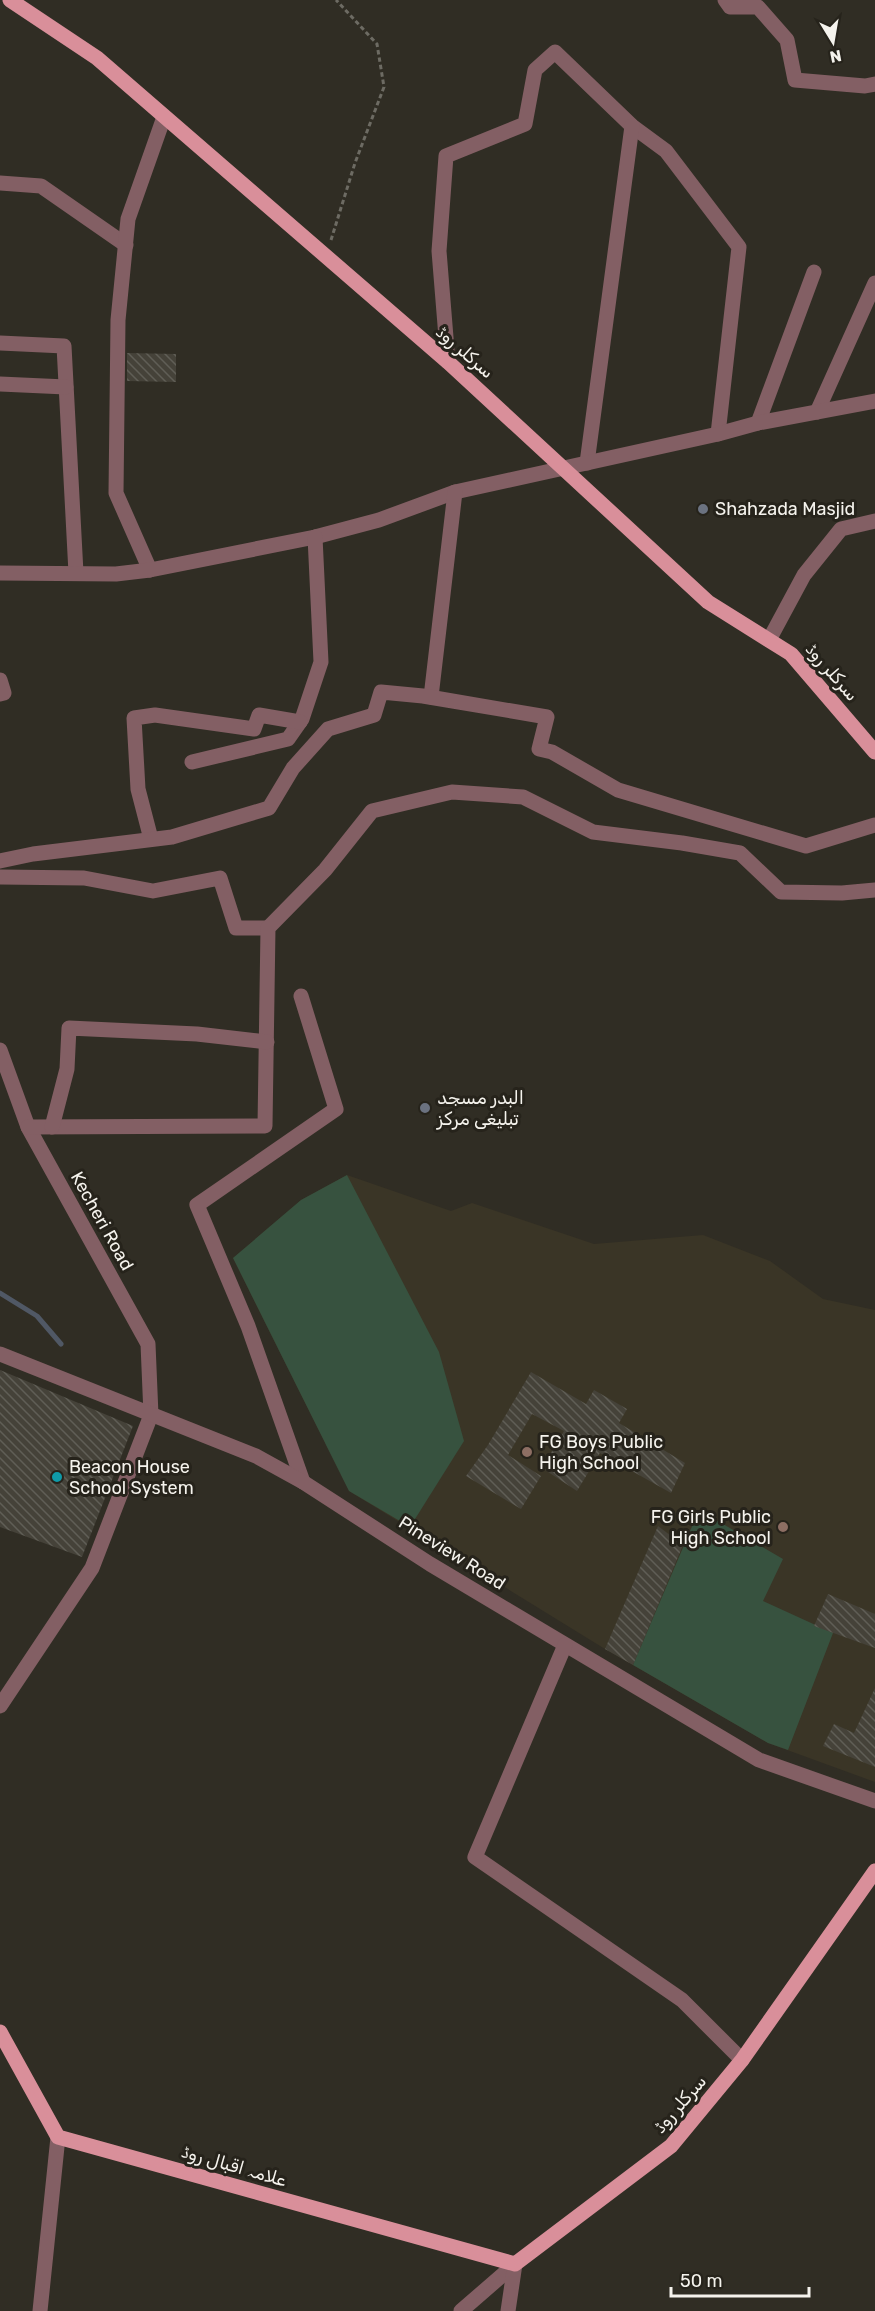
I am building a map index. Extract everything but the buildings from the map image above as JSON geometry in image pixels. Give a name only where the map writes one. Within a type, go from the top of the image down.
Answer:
[{"type":"main road","name":"سرکلر روڈ","points":[[10,0],[97,58],[325,259],[448,362],[708,602],[790,654],[875,752]]},
{"type":"main road","name":"سرکلر روڈ","points":[[515,2264],[671,2146],[742,2060],[875,1871]]},
{"type":"main road","points":[[0,2032],[58,2137]]},
{"type":"main road","name":"علامہ اقبال روڈ","points":[[58,2137],[515,2264]]},
{"type":"street","points":[[724,0],[730,7],[764,4],[787,40],[795,80],[865,86],[875,84]]},
{"type":"street","points":[[448,362],[439,251],[446,156],[525,124],[535,70],[555,52],[632,126],[666,151],[739,247],[718,434]]},
{"type":"street","points":[[150,570],[116,493],[118,320],[128,219],[164,117]]},
{"type":"street","points":[[587,464],[632,126]]},
{"type":"street","points":[[0,183],[40,186],[126,245]]},
{"type":"street","points":[[758,423],[814,272]]},
{"type":"street","points":[[817,412],[875,283]]},
{"type":"street","points":[[0,344],[64,346],[76,573]]},
{"type":"street","points":[[0,384],[66,387]]},
{"type":"street","points":[[0,573],[116,574],[150,570],[315,537],[379,520],[455,492],[587,464],[758,423],[875,401]]},
{"type":"street","points":[[431,698],[455,492]]},
{"type":"street","points":[[769,640],[804,575],[841,529],[875,521]]},
{"type":"street","points":[[192,762],[288,739],[300,722],[321,662],[315,537]]},
{"type":"street","points":[[0,680],[4,693],[0,694]]},
{"type":"street","points":[[0,861],[172,837],[268,808],[293,768],[328,729],[374,715],[381,692],[547,717],[539,749],[552,752],[618,790],[806,846],[875,825]]},
{"type":"street","points":[[151,839],[138,789],[134,718],[155,715],[254,729],[258,715],[300,722]]},
{"type":"street","points":[[28,1127],[266,1126],[268,928],[325,870],[372,811],[452,792],[523,797],[593,832],[740,853],[781,892],[842,893],[875,890]]},
{"type":"street","points":[[0,877],[84,878],[153,891],[220,879],[236,928],[268,928]]},
{"type":"street","points":[[302,996],[336,1109],[197,1205],[248,1326],[303,1482]]},
{"type":"street","points":[[52,1127],[67,1069],[69,1028],[197,1034],[267,1042]]},
{"type":"street","name":"Kecheri Road","points":[[0,1050],[28,1127],[148,1344],[151,1415]]},
{"type":"street","name":"Pineview Road","points":[[0,1354],[151,1415],[221,1440],[303,1482],[430,1564],[759,1760],[875,1801]]},
{"type":"street","points":[[0,1706],[92,1568],[151,1415]]},
{"type":"street","points":[[565,1644],[475,1857],[682,2000],[742,2060]]},
{"type":"street","points":[[40,2311],[58,2137]]},
{"type":"street","points":[[508,2311],[515,2264]]},
{"type":"street","name":"سرکلر روڈ","points":[[461,2311],[515,2264]]},
{"type":"path","points":[[325,259],[355,163],[384,87],[377,44],[336,0]]},
{"type":"shaded area","name":"FG Boys Public High School","points":[[347,1175],[451,1211],[472,1203],[594,1244],[703,1235],[770,1261],[823,1299],[875,1310],[875,1782],[768,1743],[605,1649],[349,1491],[233,1258],[301,1200]]},
{"type":"green space","points":[[347,1175],[439,1352],[464,1441],[410,1527],[349,1491],[233,1258],[301,1200]]},
{"type":"green space","points":[[699,1510],[783,1559],[763,1601],[833,1633],[788,1750],[768,1743],[633,1665]]},
{"type":"waterway","points":[[0,1293],[37,1316],[61,1344]]},
{"type":"place","name":"Shahzada Masjid","points":[[703,509]]},
{"type":"place","name":"البدر مسجد تبلیغی مرکز","points":[[425,1108]]},
{"type":"place","name":"FG Boys Public High School","points":[[527,1452]]},
{"type":"place","name":"Beacon House School System","points":[[57,1477]]},
{"type":"place","name":"FG Girls Public High School","points":[[783,1527]]}]
